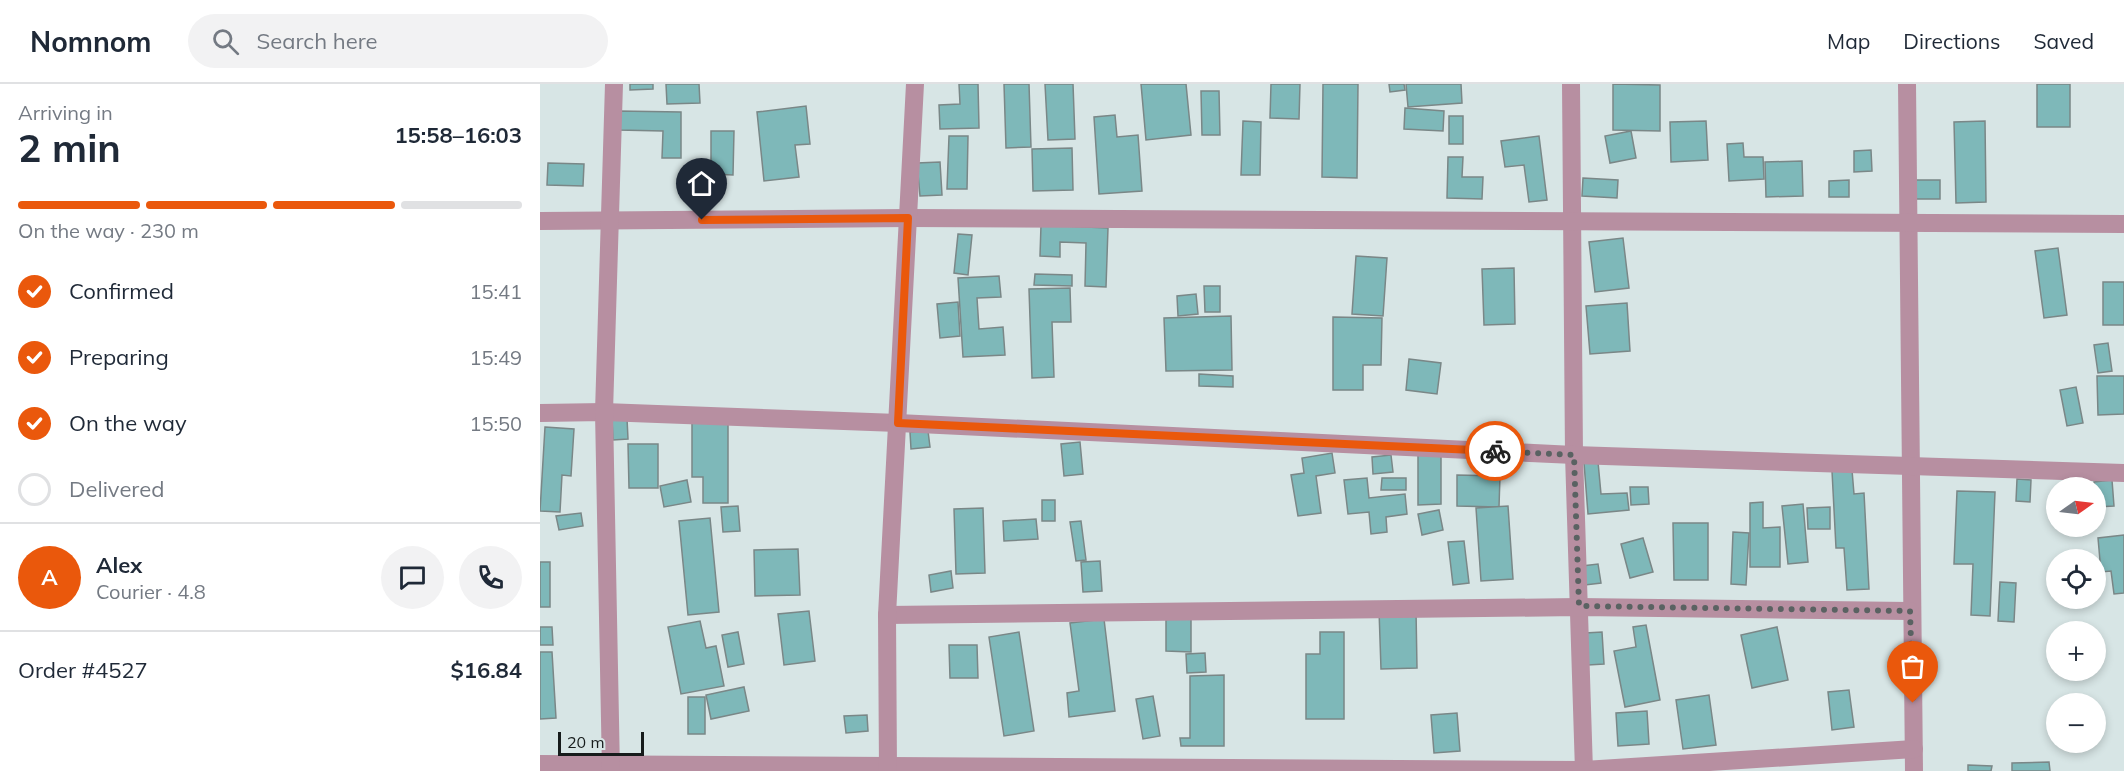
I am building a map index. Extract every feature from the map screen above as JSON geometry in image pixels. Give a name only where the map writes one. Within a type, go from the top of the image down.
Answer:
[{"type":"street","points":[[611,768],[604,412],[614,84]]},
{"type":"street","points":[[888,768],[888,615],[915,84]]},
{"type":"street","points":[[1571,84],[1570,222],[1574,455],[1584,771]]},
{"type":"street","points":[[1907,84],[1912,464],[1910,611],[1914,771]]},
{"type":"street","points":[[540,221],[908,218],[2124,224]]},
{"type":"street","points":[[540,413],[604,412],[898,423],[1574,455],[1912,464],[2124,473]]},
{"type":"street","points":[[888,615],[1579,606],[1910,611]]},
{"type":"street","points":[[540,764],[611,768],[1584,771],[1914,749]]},
{"type":"building","points":[[630,84],[653,84],[653,89],[630,90]]},
{"type":"building","points":[[666,84],[699,84],[700,103],[667,104]]},
{"type":"building","points":[[959,84],[978,84],[979,128],[940,129],[939,105],[960,104]]},
{"type":"building","points":[[1004,84],[1029,84],[1031,147],[1006,148]]},
{"type":"building","points":[[1045,84],[1073,84],[1075,139],[1048,140]]},
{"type":"building","points":[[1141,84],[1186,84],[1191,135],[1146,140]]},
{"type":"building","points":[[1271,84],[1300,84],[1299,119],[1270,118]]},
{"type":"building","points":[[1323,84],[1358,84],[1357,178],[1322,177]]},
{"type":"building","points":[[1389,84],[1404,84],[1405,90],[1390,92]]},
{"type":"building","points":[[1406,84],[1461,84],[1462,103],[1408,107]]},
{"type":"building","points":[[1613,84],[1660,85],[1660,131],[1613,130]]},
{"type":"building","points":[[2037,84],[2070,84],[2070,127],[2037,127]]},
{"type":"building","points":[[1201,91],[1219,91],[1220,135],[1202,135]]},
{"type":"building","points":[[806,106],[810,144],[795,145],[799,177],[764,181],[757,112]]},
{"type":"building","points":[[1405,108],[1444,111],[1443,131],[1404,129]]},
{"type":"building","points":[[618,111],[681,112],[681,158],[662,158],[663,131],[618,130]]},
{"type":"building","points":[[1115,115],[1117,137],[1138,135],[1142,191],[1099,194],[1094,117]]},
{"type":"building","points":[[1449,116],[1463,116],[1463,144],[1449,144]]},
{"type":"building","points":[[1243,121],[1261,122],[1260,175],[1241,175]]},
{"type":"building","points":[[1706,121],[1708,160],[1671,162],[1670,122]]},
{"type":"building","points":[[1985,121],[1986,202],[1956,203],[1954,122]]},
{"type":"building","points":[[711,131],[734,131],[733,175],[711,174]]},
{"type":"building","points":[[1631,131],[1636,158],[1610,163],[1605,136]]},
{"type":"building","points":[[949,136],[968,136],[967,189],[947,189]]},
{"type":"building","points":[[1539,136],[1547,200],[1529,202],[1524,165],[1505,167],[1501,141]]},
{"type":"building","points":[[1743,143],[1744,157],[1763,157],[1764,179],[1729,181],[1727,144]]},
{"type":"building","points":[[1072,148],[1073,190],[1033,191],[1032,149]]},
{"type":"building","points":[[1871,150],[1872,171],[1854,172],[1854,151]]},
{"type":"building","points":[[1448,157],[1463,157],[1462,177],[1483,177],[1482,199],[1447,198]]},
{"type":"building","points":[[1802,161],[1803,196],[1766,197],[1765,162]]},
{"type":"building","points":[[940,162],[942,195],[920,196],[917,163]]},
{"type":"building","points":[[548,163],[584,164],[583,186],[547,185]]},
{"type":"building","points":[[1583,178],[1618,180],[1617,198],[1582,196]]},
{"type":"building","points":[[1849,180],[1849,197],[1829,197],[1829,181]]},
{"type":"building","points":[[1909,180],[1940,180],[1940,199],[1909,199]]},
{"type":"building","points":[[1041,225],[1108,228],[1106,287],[1085,286],[1086,243],[1060,242],[1060,257],[1040,256]]},
{"type":"building","points":[[958,234],[972,235],[968,275],[954,273]]},
{"type":"building","points":[[1623,238],[1629,288],[1595,292],[1589,242]]},
{"type":"building","points":[[2058,248],[2067,315],[2044,318],[2035,251]]},
{"type":"building","points":[[1356,256],[1387,258],[1383,316],[1352,314]]},
{"type":"building","points":[[1514,268],[1515,324],[1484,325],[1482,269]]},
{"type":"building","points":[[1035,274],[1072,275],[1072,286],[1034,285]]},
{"type":"building","points":[[999,276],[1001,297],[977,298],[979,329],[1003,327],[1005,355],[963,357],[958,278]]},
{"type":"building","points":[[2103,282],[2124,282],[2124,325],[2103,325]]},
{"type":"building","points":[[1204,286],[1220,286],[1220,312],[1205,312]]},
{"type":"building","points":[[1070,288],[1071,322],[1052,322],[1054,377],[1032,378],[1029,289]]},
{"type":"building","points":[[1196,294],[1198,314],[1178,316],[1177,296]]},
{"type":"building","points":[[958,302],[960,336],[940,338],[937,304]]},
{"type":"building","points":[[1627,303],[1630,351],[1590,354],[1586,306]]},
{"type":"building","points":[[1231,316],[1232,370],[1166,371],[1164,318]]},
{"type":"building","points":[[1333,317],[1382,318],[1381,365],[1363,365],[1363,390],[1333,390]]},
{"type":"building","points":[[2108,343],[2112,371],[2098,373],[2094,345]]},
{"type":"building","points":[[1409,359],[1441,363],[1437,394],[1406,390]]},
{"type":"building","points":[[1199,374],[1233,376],[1233,387],[1199,386]]},
{"type":"building","points":[[2097,376],[2124,376],[2124,414],[2098,415]]},
{"type":"building","points":[[2076,387],[2083,423],[2067,426],[2060,390]]},
{"type":"building","points":[[627,418],[628,439],[613,440],[612,420]]},
{"type":"building","points":[[692,422],[728,422],[728,503],[703,503],[703,477],[692,477]]},
{"type":"building","points":[[545,427],[574,429],[571,476],[562,475],[560,512],[540,511]]},
{"type":"building","points":[[928,431],[930,447],[911,449],[910,432]]},
{"type":"building","points":[[1080,442],[1083,474],[1064,476],[1061,444]]},
{"type":"building","points":[[628,444],[658,444],[658,488],[629,488]]},
{"type":"building","points":[[1332,453],[1335,473],[1316,476],[1321,513],[1298,516],[1291,475],[1304,473],[1302,458]]},
{"type":"building","points":[[1391,455],[1393,472],[1373,474],[1372,457]]},
{"type":"building","points":[[1418,455],[1441,455],[1441,504],[1418,505]]},
{"type":"building","points":[[1598,462],[1601,494],[1627,493],[1629,510],[1588,514],[1584,463]]},
{"type":"building","points":[[1852,470],[1854,494],[1864,493],[1869,589],[1847,590],[1844,548],[1836,548],[1832,471]]},
{"type":"building","points":[[1457,475],[1500,476],[1499,507],[1457,506]]},
{"type":"building","points":[[1367,478],[1369,498],[1405,494],[1407,514],[1386,517],[1387,532],[1371,534],[1369,512],[1348,514],[1344,480]]},
{"type":"building","points":[[1382,478],[1406,478],[1406,490],[1381,490]]},
{"type":"building","points":[[2017,479],[2031,480],[2030,502],[2016,501]]},
{"type":"building","points":[[687,480],[691,502],[664,507],[660,486]]},
{"type":"building","points":[[2112,480],[2114,506],[2106,506],[2106,481]]},
{"type":"building","points":[[1630,487],[1648,487],[1649,504],[1631,505]]},
{"type":"building","points":[[1957,491],[1995,492],[1990,616],[1971,615],[1973,564],[1954,564]]},
{"type":"building","points":[[1042,500],[1055,500],[1055,521],[1042,521]]},
{"type":"building","points":[[1763,502],[1763,528],[1780,527],[1780,567],[1750,567],[1750,503]]},
{"type":"building","points":[[1803,504],[1808,562],[1788,564],[1782,506]]},
{"type":"building","points":[[738,506],[740,531],[723,532],[721,507]]},
{"type":"building","points":[[1508,506],[1513,579],[1481,581],[1476,508]]},
{"type":"building","points":[[1830,507],[1830,529],[1808,529],[1807,508]]},
{"type":"building","points":[[983,508],[985,573],[956,574],[954,509]]},
{"type":"building","points":[[1439,510],[1443,530],[1422,535],[1418,514]]},
{"type":"building","points":[[581,513],[583,526],[559,530],[556,516]]},
{"type":"building","points":[[710,518],[719,612],[688,615],[679,521]]},
{"type":"building","points":[[1036,519],[1038,539],[1004,541],[1003,521]]},
{"type":"building","points":[[1081,521],[1086,560],[1076,561],[1070,522]]},
{"type":"building","points":[[1673,523],[1708,523],[1708,580],[1674,580]]},
{"type":"building","points":[[1733,532],[1749,533],[1746,585],[1731,584]]},
{"type":"building","points":[[2124,535],[2124,593],[2114,594],[2111,571],[2106,572],[2106,549],[2099,549],[2098,538]]},
{"type":"building","points":[[1643,538],[1653,572],[1630,578],[1621,544]]},
{"type":"building","points":[[1464,541],[1469,583],[1453,585],[1448,542]]},
{"type":"building","points":[[798,549],[800,595],[755,596],[754,550]]},
{"type":"building","points":[[1100,561],[1102,591],[1083,592],[1081,562]]},
{"type":"building","points":[[540,562],[550,562],[550,607],[540,607]]},
{"type":"building","points":[[1598,564],[1601,583],[1585,585],[1582,566]]},
{"type":"building","points":[[951,571],[953,588],[931,592],[929,575]]},
{"type":"building","points":[[2000,582],[2016,583],[2014,622],[1998,621]]},
{"type":"building","points":[[1379,610],[1416,610],[1417,668],[1381,669]]},
{"type":"building","points":[[809,611],[815,661],[784,665],[778,614]]},
{"type":"building","points":[[1166,618],[1191,619],[1191,652],[1166,651]]},
{"type":"building","points":[[1104,619],[1115,711],[1069,717],[1067,693],[1079,691],[1070,623]]},
{"type":"building","points":[[700,621],[706,648],[716,646],[724,686],[681,694],[668,627]]},
{"type":"building","points":[[1646,625],[1660,700],[1625,707],[1614,651],[1636,647],[1633,627]]},
{"type":"building","points":[[540,627],[552,627],[553,645],[540,645]]},
{"type":"building","points":[[1777,627],[1788,680],[1752,688],[1741,635]]},
{"type":"building","points":[[738,632],[744,664],[728,667],[722,635]]},
{"type":"building","points":[[1019,632],[1034,731],[1004,736],[989,637]]},
{"type":"building","points":[[1320,632],[1344,632],[1344,719],[1306,719],[1306,654],[1320,654]]},
{"type":"building","points":[[1602,632],[1604,664],[1588,665],[1585,633]]},
{"type":"building","points":[[949,645],[977,645],[978,678],[950,678]]},
{"type":"building","points":[[540,652],[552,652],[556,718],[540,719]]},
{"type":"building","points":[[1205,653],[1206,672],[1187,673],[1186,654]]},
{"type":"building","points":[[1224,675],[1224,746],[1181,746],[1180,738],[1190,738],[1190,676]]},
{"type":"building","points":[[744,687],[749,711],[711,719],[706,695]]},
{"type":"building","points":[[1849,690],[1854,727],[1832,730],[1828,692]]},
{"type":"building","points":[[1709,695],[1716,745],[1683,749],[1676,700]]},
{"type":"building","points":[[1153,696],[1160,736],[1143,739],[1136,699]]},
{"type":"building","points":[[688,697],[705,697],[705,734],[688,734]]},
{"type":"building","points":[[1647,711],[1649,744],[1618,746],[1616,713]]},
{"type":"building","points":[[1457,713],[1460,751],[1434,753],[1431,715]]},
{"type":"building","points":[[867,715],[868,731],[846,733],[844,716]]},
{"type":"building","points":[[2049,762],[2050,771],[2012,771],[2012,763]]},
{"type":"building","points":[[1968,765],[1992,766],[1991,771],[1968,771]]},
{"type":"way so far","points":[[1495,451],[1574,455],[1579,606],[1910,611],[1913,703]]},
{"type":"route","points":[[702,220],[908,218],[898,423],[1172,434],[1495,451]]}]
